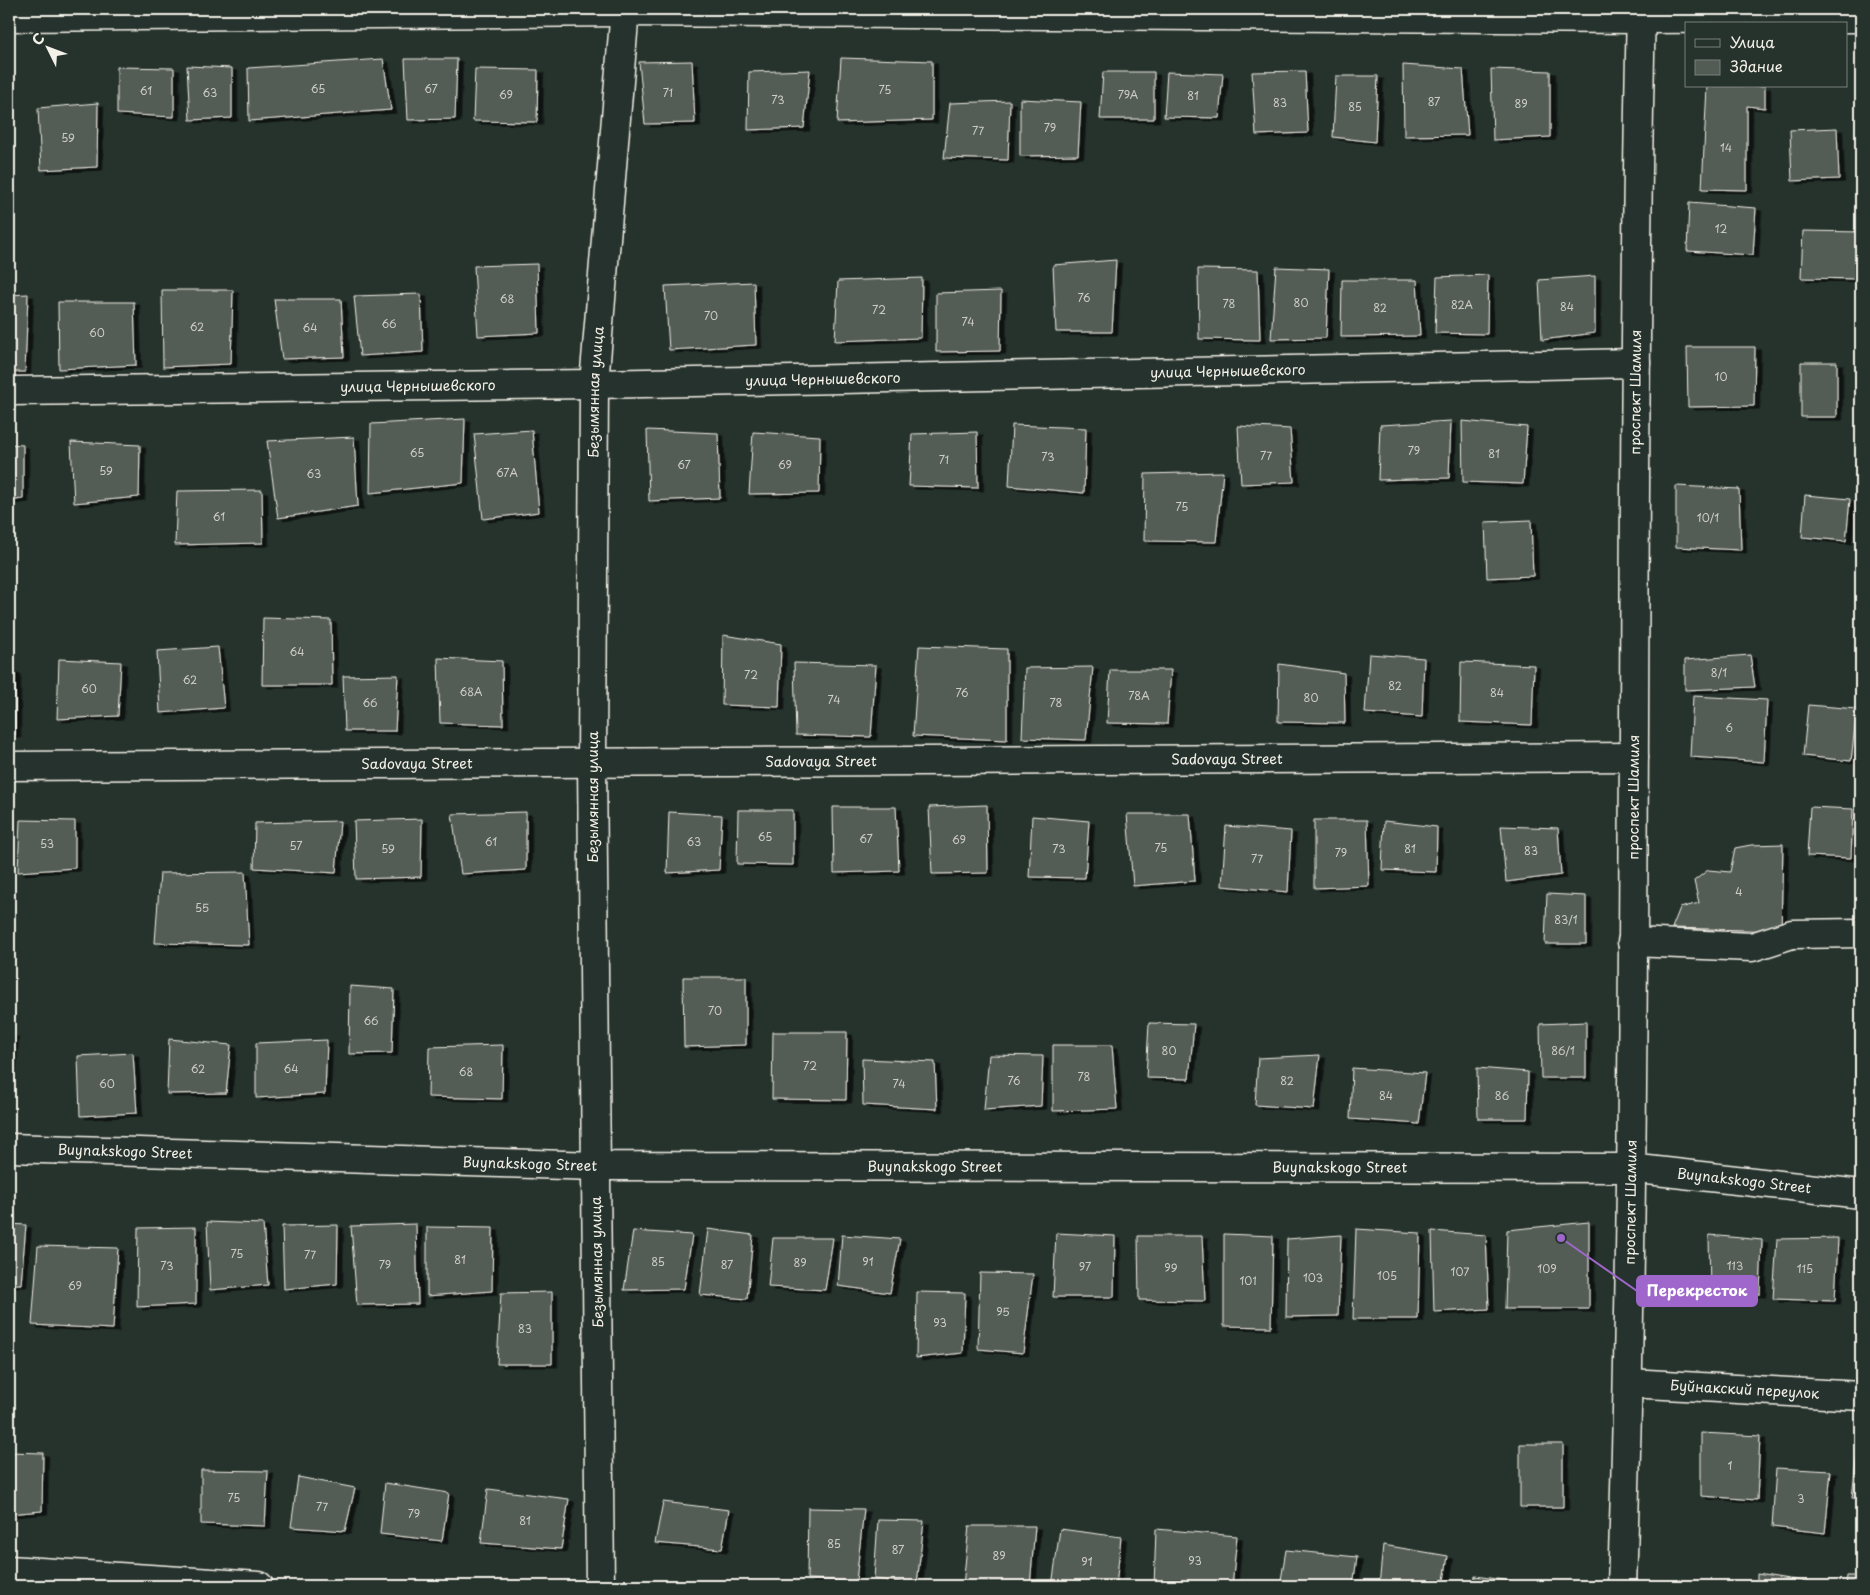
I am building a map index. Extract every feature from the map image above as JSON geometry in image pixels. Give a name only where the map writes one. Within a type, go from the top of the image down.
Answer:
[{"type":"street","points":[[9,17],[625,10],[1641,14],[1861,18]]},
{"type":"street","name":"Безымянная улица","points":[[600,1586],[592,763],[594,384],[625,10]]},
{"type":"street","name":"проспект Шамиля","points":[[1622,1586],[1629,1383],[1636,363],[1641,14]]},
{"type":"street","name":"улица Чернышевского","points":[[9,391],[594,384],[1636,363]]},
{"type":"street","name":"Sadovaya Street","points":[[9,766],[1634,757]]},
{"type":"street","points":[[1632,942],[1752,947],[1792,934],[1861,933]]},
{"type":"street","name":"Buynakskogo Street","points":[[9,1148],[596,1166],[1630,1168],[1861,1194]]},
{"type":"street","name":"Буйнакский переулок","points":[[1629,1383],[1861,1396]]},
{"type":"street","points":[[9,1570],[258,1586]]},
{"type":"building","points":[[841,58],[932,61],[932,120],[837,123]]},
{"type":"building","points":[[383,59],[391,110],[249,121],[248,68]]},
{"type":"building","points":[[405,59],[457,59],[455,119],[408,120]]},
{"type":"building","points":[[692,61],[695,123],[645,124],[639,62]]},
{"type":"building","points":[[1403,65],[1463,69],[1468,135],[1404,136]]},
{"type":"building","points":[[187,66],[232,68],[232,118],[190,120]]},
{"type":"building","points":[[117,67],[174,68],[174,117],[117,114]]},
{"type":"building","points":[[475,69],[538,70],[537,122],[473,121]]},
{"type":"building","points":[[1491,69],[1550,71],[1550,137],[1493,140]]},
{"type":"building","points":[[810,70],[804,128],[748,130],[749,72]]},
{"type":"building","points":[[1305,71],[1308,133],[1256,135],[1252,72]]},
{"type":"building","points":[[1103,72],[1154,72],[1154,119],[1100,119]]},
{"type":"building","points":[[1167,72],[1223,74],[1219,118],[1164,117]]},
{"type":"building","points":[[1336,76],[1378,76],[1375,142],[1333,137]]},
{"type":"building","points":[[1707,88],[1765,88],[1765,108],[1747,106],[1747,190],[1702,189]]},
{"type":"building","points":[[1020,99],[1081,102],[1078,155],[1020,156]]},
{"type":"building","points":[[1010,101],[1008,160],[944,158],[950,103]]},
{"type":"building","points":[[98,103],[97,167],[41,170],[38,108]]},
{"type":"building","points":[[1837,128],[1839,179],[1792,181],[1790,130]]},
{"type":"building","points":[[1689,203],[1756,208],[1753,255],[1687,251]]},
{"type":"building","points":[[1803,231],[1861,232],[1861,279],[1801,278]]},
{"type":"building","points":[[1116,260],[1112,332],[1056,332],[1053,265]]},
{"type":"building","points":[[537,264],[539,333],[478,336],[474,266]]},
{"type":"building","points":[[1276,267],[1329,269],[1326,338],[1271,339]]},
{"type":"building","points":[[1198,269],[1258,270],[1260,340],[1199,339]]},
{"type":"building","points":[[1488,275],[1487,334],[1435,333],[1437,277]]},
{"type":"building","points":[[1595,276],[1595,333],[1542,340],[1539,280]]},
{"type":"building","points":[[922,278],[921,338],[835,341],[838,281]]},
{"type":"building","points":[[1342,280],[1417,280],[1420,336],[1341,337]]},
{"type":"building","points":[[754,282],[756,345],[669,350],[665,286]]},
{"type":"building","points":[[162,290],[233,290],[231,364],[163,367]]},
{"type":"building","points":[[1001,291],[1000,351],[936,352],[936,293]]},
{"type":"building","points":[[28,294],[25,372],[9,372],[9,295]]},
{"type":"building","points":[[421,294],[423,352],[360,356],[354,296]]},
{"type":"building","points":[[274,299],[341,299],[344,357],[282,359]]},
{"type":"building","points":[[58,302],[134,302],[136,365],[59,369]]},
{"type":"building","points":[[1687,347],[1755,347],[1754,406],[1688,407]]},
{"type":"building","points":[[1801,362],[1837,362],[1837,417],[1801,417]]},
{"type":"building","points":[[465,419],[463,483],[370,493],[371,424]]},
{"type":"building","points":[[1451,421],[1449,478],[1378,480],[1380,425]]},
{"type":"building","points":[[1462,421],[1527,427],[1523,484],[1463,482]]},
{"type":"building","points":[[1012,425],[1086,428],[1084,493],[1009,486]]},
{"type":"building","points":[[1238,426],[1290,429],[1294,482],[1241,484]]},
{"type":"building","points":[[532,430],[539,512],[483,519],[474,434]]},
{"type":"building","points":[[647,430],[718,433],[720,498],[649,501]]},
{"type":"building","points":[[753,432],[820,436],[819,493],[749,494]]},
{"type":"building","points":[[977,432],[978,488],[909,486],[912,434]]},
{"type":"building","points":[[354,437],[358,506],[278,518],[267,441]]},
{"type":"building","points":[[71,442],[140,445],[139,497],[74,503]]},
{"type":"building","points":[[9,444],[23,445],[23,499],[9,501]]},
{"type":"building","points":[[1223,472],[1216,542],[1144,541],[1145,474]]},
{"type":"building","points":[[1676,486],[1739,489],[1741,550],[1676,547]]},
{"type":"building","points":[[262,490],[263,543],[175,545],[177,491]]},
{"type":"building","points":[[1805,495],[1850,499],[1846,541],[1802,537]]},
{"type":"building","points":[[1531,520],[1533,576],[1487,578],[1485,522]]},
{"type":"building","points":[[263,618],[331,620],[332,685],[262,685]]},
{"type":"building","points":[[723,635],[781,644],[779,707],[722,705]]},
{"type":"building","points":[[919,646],[1007,649],[1007,740],[913,736]]},
{"type":"building","points":[[218,647],[224,708],[160,713],[157,651]]},
{"type":"building","points":[[1369,654],[1424,658],[1422,717],[1365,713]]},
{"type":"building","points":[[1750,655],[1755,687],[1685,690],[1685,660]]},
{"type":"building","points":[[438,658],[502,661],[503,725],[440,723]]},
{"type":"building","points":[[59,659],[121,662],[118,716],[57,719]]},
{"type":"building","points":[[1461,662],[1534,665],[1532,725],[1460,722]]},
{"type":"building","points":[[794,663],[876,665],[871,737],[796,735]]},
{"type":"building","points":[[1279,664],[1344,673],[1345,723],[1278,722]]},
{"type":"building","points":[[1093,667],[1086,740],[1022,738],[1025,668]]},
{"type":"building","points":[[1110,670],[1171,670],[1167,724],[1107,723]]},
{"type":"building","points":[[9,671],[15,671],[15,735],[9,735]]},
{"type":"building","points":[[398,675],[395,731],[345,731],[343,676]]},
{"type":"building","points":[[1693,696],[1767,700],[1764,762],[1690,757]]},
{"type":"building","points":[[1808,705],[1857,709],[1851,761],[1803,756]]},
{"type":"building","points":[[987,805],[988,873],[932,874],[929,807]]},
{"type":"building","points":[[833,807],[896,807],[899,871],[834,873]]},
{"type":"building","points":[[1810,807],[1853,809],[1851,858],[1807,856]]},
{"type":"building","points":[[738,810],[793,810],[793,865],[737,864]]},
{"type":"building","points":[[526,812],[526,870],[461,874],[452,814]]},
{"type":"building","points":[[669,812],[722,815],[719,870],[667,873]]},
{"type":"building","points":[[1127,814],[1190,814],[1195,881],[1133,886]]},
{"type":"building","points":[[1032,816],[1089,821],[1085,878],[1029,877]]},
{"type":"building","points":[[422,819],[421,877],[356,879],[354,821]]},
{"type":"building","points":[[20,820],[75,821],[75,868],[18,872]]},
{"type":"building","points":[[1314,820],[1367,820],[1369,886],[1314,888]]},
{"type":"building","points":[[340,821],[336,873],[254,868],[255,823]]},
{"type":"building","points":[[1384,821],[1437,827],[1436,872],[1382,870]]},
{"type":"building","points":[[1226,826],[1291,831],[1288,892],[1222,886]]},
{"type":"building","points":[[1501,826],[1558,828],[1561,875],[1506,882]]},
{"type":"building","points":[[1783,844],[1781,931],[1672,928],[1680,908],[1699,903],[1694,881],[1708,870],[1730,872],[1735,848],[1751,845]]},
{"type":"building","points":[[245,872],[249,945],[155,943],[160,873]]},
{"type":"building","points":[[1547,894],[1586,896],[1586,944],[1545,944]]},
{"type":"building","points":[[683,977],[746,977],[746,1045],[684,1047]]},
{"type":"building","points":[[350,986],[394,989],[392,1053],[349,1054]]},
{"type":"building","points":[[1586,1022],[1586,1078],[1541,1078],[1540,1024]]},
{"type":"building","points":[[1149,1023],[1194,1024],[1189,1079],[1146,1078]]},
{"type":"building","points":[[773,1032],[847,1032],[846,1100],[772,1099]]},
{"type":"building","points":[[9,1034],[13,1034],[9,1086]]},
{"type":"building","points":[[169,1039],[231,1045],[226,1093],[167,1094]]},
{"type":"building","points":[[327,1040],[325,1094],[256,1098],[256,1043]]},
{"type":"building","points":[[503,1045],[502,1099],[428,1097],[429,1047]]},
{"type":"building","points":[[1053,1045],[1112,1045],[1117,1109],[1053,1111]]},
{"type":"building","points":[[133,1053],[137,1113],[80,1116],[78,1056]]},
{"type":"building","points":[[989,1055],[1043,1056],[1041,1106],[984,1110]]},
{"type":"building","points":[[1320,1055],[1314,1109],[1255,1105],[1258,1058]]},
{"type":"building","points":[[862,1059],[935,1062],[937,1109],[863,1105]]},
{"type":"building","points":[[1352,1068],[1425,1073],[1419,1124],[1350,1119]]},
{"type":"building","points":[[1477,1068],[1528,1072],[1527,1119],[1478,1119]]},
{"type":"building","points":[[207,1222],[263,1224],[268,1285],[210,1290]]},
{"type":"building","points":[[1589,1222],[1589,1309],[1505,1309],[1507,1230]]},
{"type":"building","points":[[9,1224],[26,1225],[21,1284],[9,1284]]},
{"type":"building","points":[[416,1224],[418,1304],[357,1305],[351,1226]]},
{"type":"building","points":[[338,1225],[337,1284],[284,1289],[282,1226]]},
{"type":"building","points":[[196,1227],[196,1304],[137,1307],[138,1228]]},
{"type":"building","points":[[427,1227],[493,1228],[492,1291],[427,1296]]},
{"type":"building","points":[[708,1229],[753,1235],[747,1299],[700,1295]]},
{"type":"building","points":[[1356,1229],[1420,1233],[1418,1319],[1353,1319]]},
{"type":"building","points":[[633,1231],[692,1235],[684,1289],[624,1290]]},
{"type":"building","points":[[1432,1231],[1486,1235],[1489,1309],[1434,1312]]},
{"type":"building","points":[[1056,1233],[1115,1236],[1114,1297],[1053,1297]]},
{"type":"building","points":[[1224,1234],[1273,1236],[1271,1327],[1224,1326]]},
{"type":"building","points":[[842,1235],[900,1239],[890,1293],[838,1286]]},
{"type":"building","points":[[1341,1235],[1338,1316],[1286,1317],[1287,1239]]},
{"type":"building","points":[[1709,1235],[1762,1240],[1760,1294],[1710,1292]]},
{"type":"building","points":[[1138,1236],[1202,1236],[1205,1301],[1139,1300]]},
{"type":"building","points":[[773,1238],[833,1238],[825,1290],[768,1287]]},
{"type":"building","points":[[1838,1238],[1835,1301],[1773,1299],[1777,1239]]},
{"type":"building","points":[[38,1246],[118,1248],[113,1329],[32,1325]]},
{"type":"building","points":[[980,1273],[1033,1274],[1023,1353],[978,1349]]},
{"type":"building","points":[[552,1292],[552,1364],[497,1364],[501,1293]]},
{"type":"building","points":[[917,1292],[965,1293],[963,1353],[916,1358]]},
{"type":"building","points":[[1701,1433],[1760,1436],[1757,1500],[1701,1496]]},
{"type":"building","points":[[1859,1434],[1861,1435],[1861,1499],[1852,1498]]},
{"type":"building","points":[[1520,1444],[1563,1444],[1563,1507],[1520,1507]]},
{"type":"building","points":[[9,1452],[43,1453],[42,1511],[9,1514]]},
{"type":"building","points":[[1776,1468],[1831,1471],[1825,1533],[1772,1527]]},
{"type":"building","points":[[201,1470],[268,1471],[265,1526],[201,1524]]},
{"type":"building","points":[[298,1477],[355,1488],[345,1531],[291,1527]]},
{"type":"building","points":[[385,1483],[449,1493],[442,1541],[380,1534]]},
{"type":"building","points":[[488,1489],[569,1499],[561,1549],[481,1543]]},
{"type":"building","points":[[663,1502],[729,1510],[722,1549],[655,1543]]},
{"type":"building","points":[[808,1508],[864,1509],[856,1581],[807,1579]]},
{"type":"building","points":[[878,1520],[924,1521],[917,1584],[874,1579]]},
{"type":"building","points":[[969,1526],[1035,1526],[1030,1586],[963,1586]]},
{"type":"building","points":[[1060,1529],[1121,1537],[1116,1586],[1052,1586]]},
{"type":"building","points":[[1156,1529],[1237,1536],[1232,1586],[1154,1586]]},
{"type":"building","points":[[1383,1545],[1448,1556],[1443,1586],[1379,1586]]},
{"type":"building","points":[[1286,1550],[1357,1557],[1353,1586],[1280,1586]]},
{"type":"building","points":[[1757,1574],[1821,1584],[1821,1586],[1757,1586]]},
{"type":"building","points":[[1475,1576],[1546,1586],[1474,1586]]},
{"type":"building","points":[[1847,1576],[1861,1576],[1861,1586],[1846,1586]]},
{"type":"place","name":"Перекресток","points":[[1561,1238]]}]
